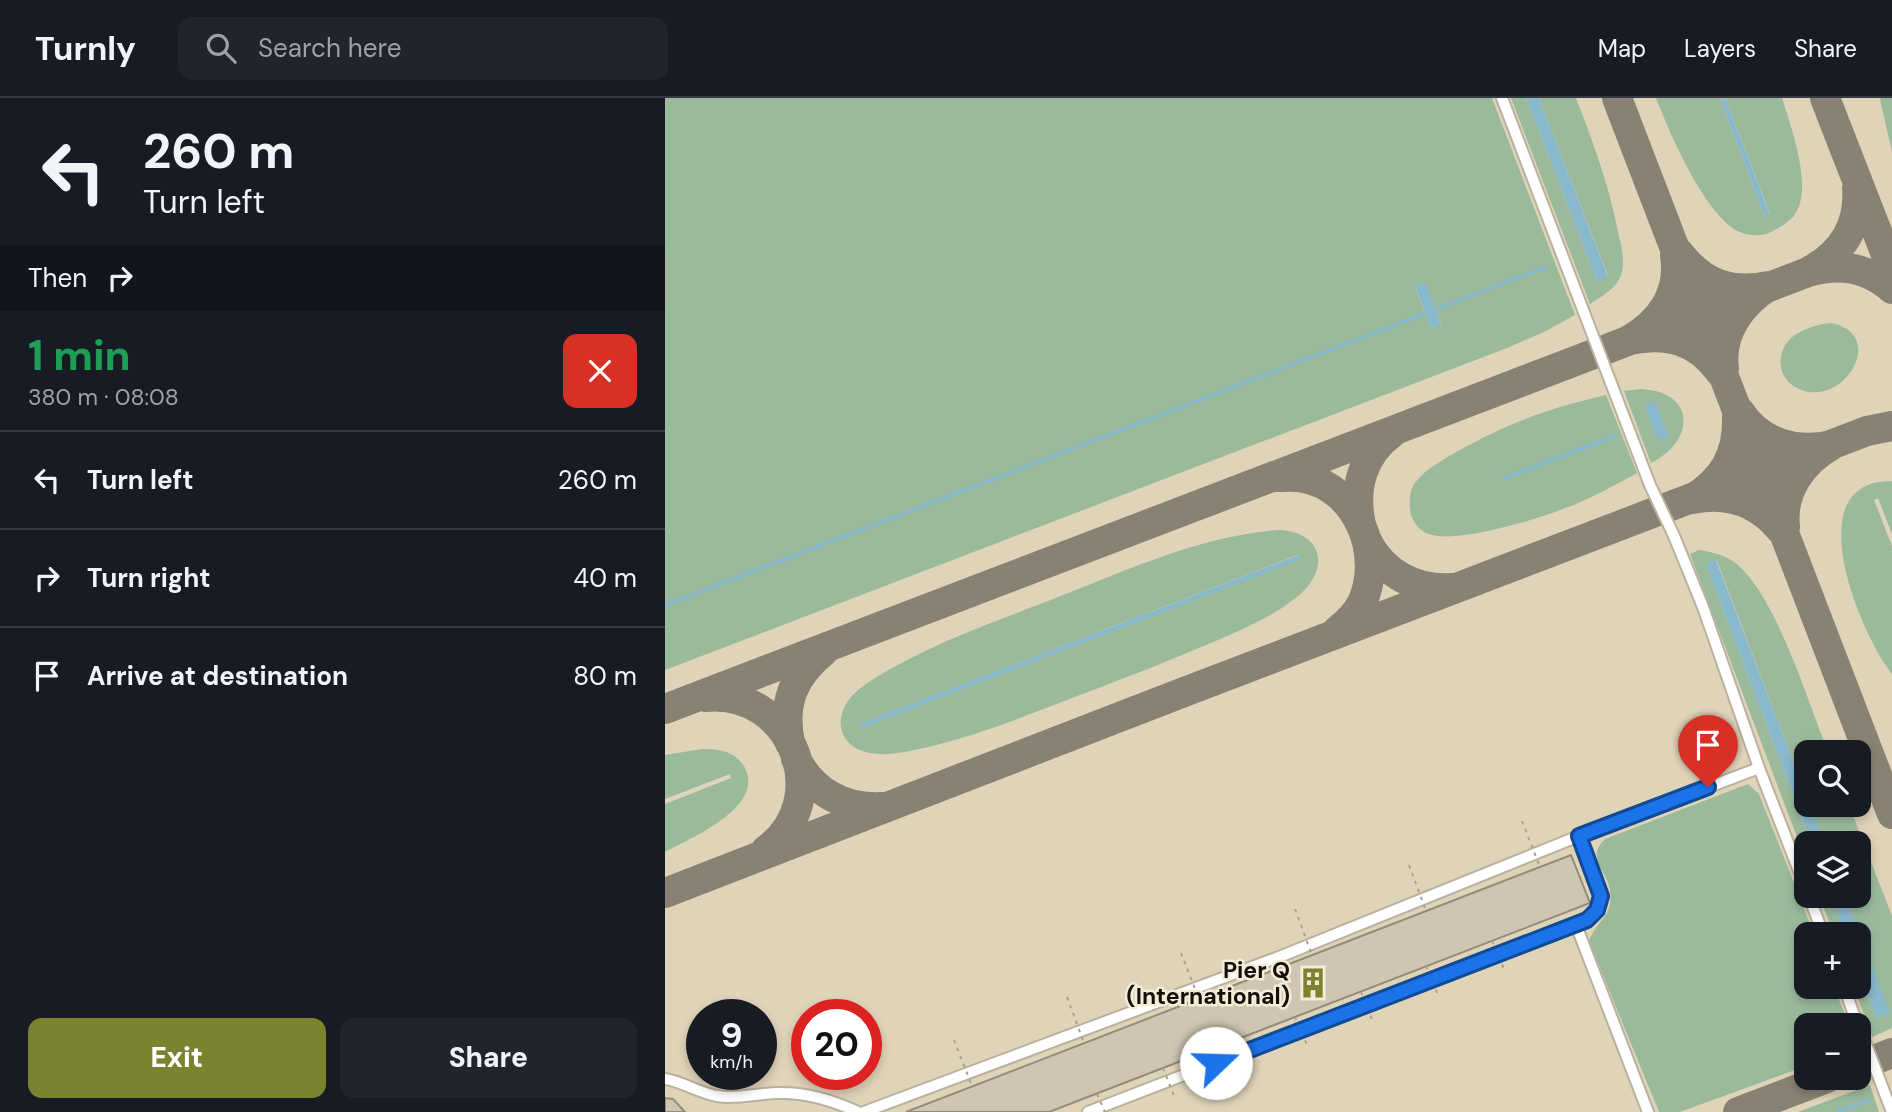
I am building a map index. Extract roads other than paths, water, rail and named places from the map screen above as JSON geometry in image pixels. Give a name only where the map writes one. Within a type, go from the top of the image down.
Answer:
[{"type":"lane","points":[[1502,98],[1650,485],[1703,607],[1759,768],[1794,858]]},
{"type":"lane","points":[[865,1112],[1272,960],[1579,836],[1759,768]]},
{"type":"lane","points":[[1088,1112],[1587,920],[1594,915],[1601,896],[1579,836]]},
{"type":"lane","points":[[1576,925],[1648,1112]]},
{"type":"lane","points":[[1871,1059],[1892,1112]]},
{"type":"lane","points":[[665,1079],[718,1096],[783,1093],[806,1095],[841,1104],[857,1112]]},
{"type":"water","points":[[1526,98],[1539,98],[1608,277],[1597,281]]},
{"type":"water","points":[[1720,98],[1725,98],[1770,215],[1765,217]]},
{"type":"water","points":[[1425,282],[1441,325],[1431,328],[1415,286]]},
{"type":"water","points":[[1655,401],[1669,436],[1658,440],[1644,405]]},
{"type":"water","points":[[1299,555],[1301,559],[861,728],[859,724]]},
{"type":"water","points":[[1716,560],[1794,764],[1794,798],[1706,564]]},
{"type":"water","points":[[1801,817],[1815,817],[1820,831],[1806,831]]},
{"type":"water","points":[[1835,908],[1850,908],[1855,922],[1841,922]]},
{"type":"water","points":[[1871,964],[1890,1013],[1876,1018],[1869,999]]},
{"type":"waterway","points":[[665,605],[1546,267]]},
{"type":"waterway","points":[[1505,478],[1615,436]]},
{"type":"waterway","points":[[1838,1112],[1869,1100]]},
{"type":"place","name":"Pier Q (International)","points":[[1313,983]]}]
